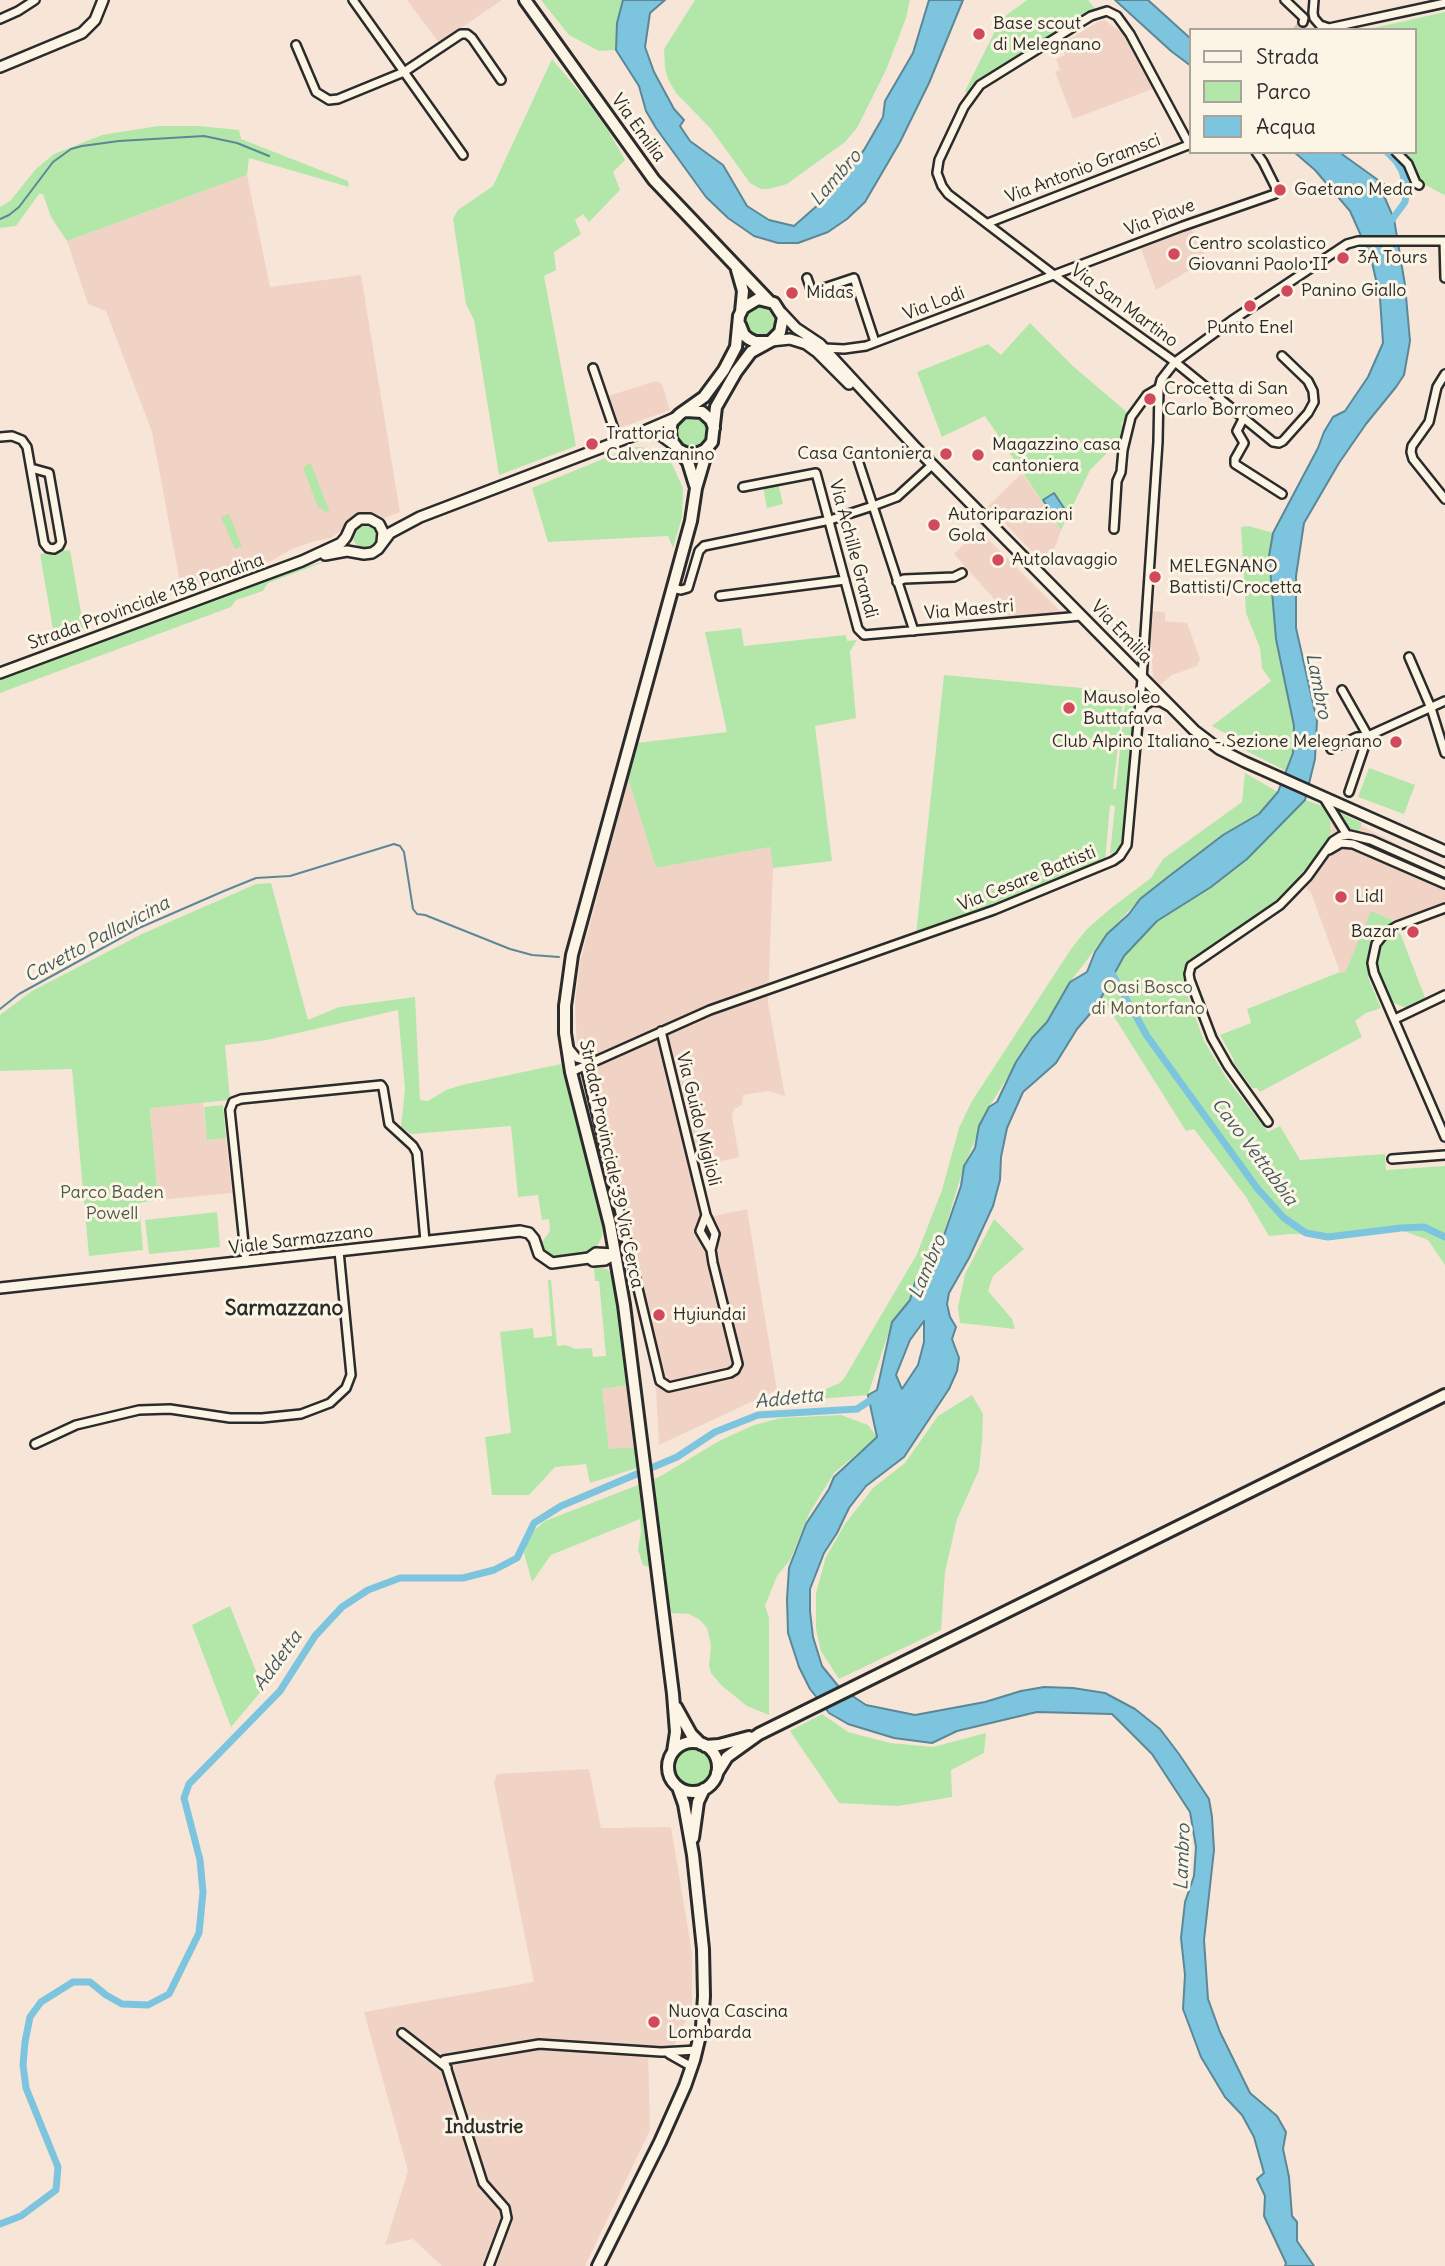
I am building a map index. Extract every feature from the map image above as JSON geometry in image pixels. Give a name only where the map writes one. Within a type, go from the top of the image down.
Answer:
[{"type":"main road","name":"Via Emilia","points":[[524,0],[654,180],[769,301]]},
{"type":"main road","points":[[696,488],[688,462],[676,447],[670,430],[675,418],[706,396],[736,347],[743,291],[736,267]]},
{"type":"main road","points":[[752,301],[769,301],[781,312],[782,327],[777,337],[769,342],[748,340],[744,335],[740,318],[752,301]]},
{"type":"main road","name":"Strada Provinciale 39 Via Cerca","points":[[598,2266],[660,2142],[692,2067],[703,2012],[704,1979],[692,1855],[684,1804],[678,1787],[669,1774],[669,1759],[673,1752],[676,1732],[673,1694],[624,1306],[610,1225],[571,1072],[566,1045],[565,996],[572,955],[691,521],[696,488],[708,447],[714,437],[716,407],[748,355],[769,342]]},
{"type":"main road","points":[[685,411],[696,410],[707,415],[714,431]]},
{"type":"main road","points":[[676,447],[692,454],[708,447]]},
{"type":"main road","points":[[717,1773],[727,1757],[759,1734],[1445,1395]]},
{"type":"main road","name":"Strada Provinciale 39 Via Cerca","points":[[673,1694],[685,1725],[716,1758],[717,1773],[710,1785],[704,1789],[698,1802],[692,1855]]},
{"type":"main road","points":[[673,1752],[683,1745],[719,1745],[759,1734]]},
{"type":"main road","points":[[678,1787],[691,1792],[704,1789]]},
{"type":"street","points":[[0,19],[35,0]]},
{"type":"street","points":[[0,67],[82,33],[95,20],[103,0]]},
{"type":"street","points":[[353,0],[463,155]]},
{"type":"street","points":[[1285,0],[1304,18],[1303,22]]},
{"type":"street","points":[[1314,0],[1314,19],[1329,28],[1445,3]]},
{"type":"street","name":"Via San Martino","points":[[1190,144],[1132,36],[1120,19],[1111,12],[1098,13],[979,85],[964,107],[939,160],[937,173],[946,192],[1054,275],[1175,362],[1273,442],[1279,443],[1308,413],[1314,402],[1309,383],[1282,356]]},
{"type":"street","points":[[296,45],[316,92],[329,100],[338,99],[404,72],[457,36],[465,34],[472,38],[501,80]]},
{"type":"street","name":"Via Antonio Gramsci","points":[[988,223],[1190,144]]},
{"type":"street","name":"Via Piave","points":[[1054,275],[1172,230],[1270,197],[1278,192],[1258,154]]},
{"type":"street","points":[[1398,154],[1408,163],[1419,185]]},
{"type":"street","points":[[1114,529],[1117,481],[1134,412],[1145,398],[1159,388],[1163,377],[1175,362],[1266,296],[1335,251],[1356,242],[1445,241],[1445,278]]},
{"type":"street","name":"Via Lodi","points":[[823,348],[849,349],[875,342],[1054,275]]},
{"type":"street","points":[[807,278],[812,292],[854,278],[875,342]]},
{"type":"street","name":"Via Emilia","points":[[781,312],[796,328],[823,348],[932,465],[1194,730],[1219,749],[1445,851]]},
{"type":"street","name":"Via Emilia","points":[[769,342],[780,339],[796,340],[816,350],[916,448]]},
{"type":"street","points":[[593,368],[618,441]]},
{"type":"street","points":[[1445,374],[1436,389],[1429,422],[1412,446],[1411,452],[1413,459],[1445,499]]},
{"type":"street","name":"Via Cesare Battisti","points":[[571,1072],[710,1010],[994,910],[1120,856],[1127,845],[1139,716],[1159,431],[1159,388]]},
{"type":"street","points":[[420,517],[391,524],[359,519],[352,524],[348,534],[350,546],[359,553],[372,553],[390,533],[420,517],[675,418]]},
{"type":"street","points":[[1243,419],[1237,431],[1244,443],[1235,464],[1282,494]]},
{"type":"street","points":[[640,433],[659,435],[676,447]]},
{"type":"street","points":[[0,437],[12,436],[22,440],[27,447],[44,543],[48,548],[54,549],[61,542],[49,473],[31,468]]},
{"type":"street","points":[[856,454],[914,631]]},
{"type":"street","points":[[673,588],[681,590],[688,587],[701,548],[830,520],[873,506],[897,497],[932,465]]},
{"type":"street","name":"Via Achille Grandi","points":[[743,488],[816,473],[860,632]]},
{"type":"street","points":[[377,523],[383,532],[382,542]]},
{"type":"street","name":"Strada Provinciale 138 Pandina","points":[[0,673],[302,561],[339,544],[348,534]]},
{"type":"street","name":"Strada Provinciale 138 Pandina","points":[[302,561],[344,551],[359,553]]},
{"type":"street","points":[[897,582],[904,579],[954,577],[962,573]]},
{"type":"street","points":[[720,596],[845,580]]},
{"type":"street","name":"Via Maestri","points":[[860,632],[869,635],[1081,616]]},
{"type":"street","points":[[1409,657],[1432,708],[1445,753]]},
{"type":"street","points":[[1342,690],[1367,736],[1349,792]]},
{"type":"street","points":[[1331,749],[1445,701]]},
{"type":"street","points":[[1139,716],[1145,705],[1152,702],[1169,706]]},
{"type":"street","points":[[1316,794],[1325,800],[1348,835]]},
{"type":"street","points":[[1268,1122],[1210,1034],[1191,983],[1189,970],[1196,962],[1276,909],[1300,885],[1335,839],[1336,818]]},
{"type":"street","points":[[1335,839],[1348,835],[1374,841],[1445,873]]},
{"type":"street","points":[[1328,850],[1341,843],[1353,844],[1445,884]]},
{"type":"street","points":[[1445,908],[1390,930],[1376,944],[1373,956],[1373,968],[1445,1137]]},
{"type":"street","points":[[1395,1019],[1445,995]]},
{"type":"street","name":"Via Guido Miglioli","points":[[661,1031],[706,1215],[715,1234],[711,1250]]},
{"type":"street","points":[[566,1045],[577,1058],[593,1062]]},
{"type":"street","name":"Via Guido Miglioli","points":[[585,1066],[660,1381],[669,1387],[730,1373],[736,1370],[738,1364],[711,1250],[700,1231],[706,1215]]},
{"type":"street","points":[[246,1262],[231,1105],[241,1099],[381,1085],[389,1124],[417,1153],[425,1241]]},
{"type":"street","points":[[1392,1159],[1445,1155]]},
{"type":"street","name":"Viale Sarmazzano","points":[[0,1288],[520,1231],[529,1233],[539,1254],[547,1261],[589,1258],[593,1261],[605,1260],[615,1254]]},
{"type":"street","points":[[36,1444],[76,1425],[143,1409],[176,1409],[225,1417],[262,1418],[301,1414],[330,1403],[346,1388],[351,1375],[339,1251]]},
{"type":"street","points":[[402,2034],[447,2068]]},
{"type":"street","points":[[489,2266],[507,2218],[505,2208],[483,2183],[444,2060],[540,2044],[661,2052],[697,2050]]},
{"type":"street","points":[[661,2052],[692,2067]]},
{"type":"shaded area","points":[[407,0],[502,0],[439,43]]},
{"type":"shaded area","points":[[1104,20],[1123,33],[1136,49],[1155,88],[1073,119],[1055,72],[1060,70],[1056,59],[1065,55],[1061,44]]},
{"type":"shaded area","points":[[247,175],[270,287],[361,275],[400,512],[380,520],[369,514],[361,514],[350,519],[342,530],[331,538],[292,549],[271,561],[182,593],[152,432],[106,311],[88,304],[67,241]]},
{"type":"shaded area","name":"Centro scolastico Giovanni Paolo II","points":[[1191,228],[1208,259],[1156,290],[1140,246]]},
{"type":"shaded area","points":[[656,381],[662,384],[670,410],[617,429],[605,397]]},
{"type":"shaded area","points":[[1022,473],[1061,530],[1048,568],[988,506]]},
{"type":"shaded area","points":[[978,529],[1063,614],[1012,619],[954,554]]},
{"type":"shaded area","points":[[1149,611],[1165,612],[1165,621],[1187,623],[1200,659],[1197,666],[1172,675],[1160,685],[1153,677]]},
{"type":"shaded area","points":[[628,778],[656,868],[770,847],[773,868],[768,1003],[785,1096],[768,1091],[743,1095],[742,1105],[734,1109],[732,1116],[739,1157],[697,1167],[709,1217],[747,1209],[777,1390],[659,1445],[656,1391],[641,1317],[577,1050],[575,1002],[580,962]]},
{"type":"shaded area","points":[[1339,814],[1445,869],[1445,904],[1395,929],[1392,920],[1371,912],[1345,974],[1340,972],[1311,893],[1297,879],[1330,836],[1330,816]]},
{"type":"shaded area","points":[[203,1102],[207,1140],[226,1138],[232,1193],[158,1200],[150,1107]]},
{"type":"shaded area","points":[[629,1385],[637,1447],[609,1450],[602,1389]]},
{"type":"shaded area","points":[[589,1769],[601,1828],[671,1827],[692,1953],[692,2007],[673,2049],[648,2048],[650,2130],[585,2266],[442,2266],[413,2239],[385,2245],[408,2171],[364,2012],[534,1982],[494,1782],[497,1774]]},
{"type":"green space","points":[[541,0],[623,0],[617,23],[616,50],[599,51],[569,35]]},
{"type":"green space","points":[[695,0],[910,0],[886,70],[857,128],[845,142],[787,184],[761,189],[750,183],[711,129],[676,93],[668,79],[664,49]]},
{"type":"green space","points":[[1027,0],[1088,0],[1096,10],[984,79],[968,94],[965,91],[1001,19]]},
{"type":"green space","points":[[1445,12],[1444,195],[1422,183],[1404,154],[1417,154],[1417,28],[1374,28]]},
{"type":"green space","points":[[552,59],[584,97],[625,160],[613,172],[620,190],[589,222],[583,214],[575,220],[581,234],[554,252],[556,270],[544,276],[576,446],[499,475],[474,320],[466,304],[453,219],[458,210],[493,186]]},
{"type":"green space","points":[[158,126],[239,130],[241,139],[348,181],[349,187],[249,158],[247,175],[67,241],[51,217],[43,194],[39,194],[16,226],[0,228],[0,207],[10,201],[36,169],[54,154],[102,135]]},
{"type":"green space","points":[[761,304],[773,309],[778,321],[773,333],[761,338],[749,333],[744,321],[749,309]]},
{"type":"green space","points":[[1030,323],[1074,367],[1129,414],[1121,424],[1126,429],[1113,447],[1090,470],[1061,530],[985,416],[942,437],[917,372],[988,344],[1001,355]]},
{"type":"green space","points":[[692,415],[704,420],[709,432],[704,444],[692,449],[680,444],[675,432],[680,420]]},
{"type":"green space","points":[[638,447],[648,448],[664,456],[672,464],[683,488],[682,517],[673,548],[668,536],[548,542],[532,488]]},
{"type":"green space","points":[[311,464],[328,513],[318,507],[303,468]]},
{"type":"green space","points":[[778,483],[783,504],[767,508],[763,487]]},
{"type":"green space","points":[[229,514],[242,546],[235,549],[221,517]]},
{"type":"green space","points":[[366,523],[375,527],[379,536],[375,545],[366,549],[357,545],[353,536],[357,527]]},
{"type":"green space","points":[[1249,526],[1273,533],[1269,556],[1276,639],[1294,726],[1293,753],[1286,771],[1229,742],[1232,737],[1212,726],[1271,681],[1262,668],[1260,648],[1246,613],[1241,527]]},
{"type":"green space","points":[[70,550],[84,630],[55,641],[40,554]]},
{"type":"green space","points":[[332,559],[268,583],[263,591],[236,600],[231,607],[0,693],[0,677],[266,579]]},
{"type":"green space","points":[[741,628],[744,646],[846,635],[847,641],[857,640],[850,651],[856,718],[815,726],[832,861],[773,868],[770,847],[656,868],[628,778],[637,743],[727,732],[705,632]]},
{"type":"green space","points":[[944,675],[1124,692],[1113,789],[1116,789],[1125,701],[1136,701],[1122,849],[1110,854],[1115,806],[1110,805],[1105,862],[916,934]]},
{"type":"green space","points":[[1369,768],[1415,785],[1404,814],[1358,797]]},
{"type":"green space","points":[[1245,773],[1278,792],[1259,814],[1223,835],[1140,899],[1107,934],[1070,982],[1047,1022],[1032,1038],[989,1107],[964,1166],[933,1268],[892,1322],[868,1395],[779,1402],[777,1391],[821,1391],[840,1383],[845,1377],[917,1254],[942,1190],[959,1128],[972,1101],[1071,949],[1087,929],[1151,878],[1163,859],[1242,802]]},
{"type":"green space","name":"Oasi Bosco di Montorfano","points":[[1305,800],[1323,806],[1330,816],[1331,832],[1326,843],[1297,879],[1267,909],[1189,960],[1183,970],[1184,986],[1204,1041],[1227,1079],[1268,1132],[1280,1126],[1300,1160],[1385,1154],[1386,1170],[1445,1166],[1445,1265],[1428,1240],[1390,1226],[1325,1235],[1269,1236],[1246,1197],[1194,1129],[1186,1131],[1101,996],[1124,956],[1157,921],[1211,887],[1247,859]]},
{"type":"green space","points":[[1336,811],[1362,823],[1358,833],[1346,831]]},
{"type":"green space","name":"Parco Baden Powell","points":[[271,883],[308,1020],[339,1007],[415,997],[420,1100],[428,1101],[446,1090],[462,1085],[561,1064],[603,1227],[597,1246],[582,1254],[555,1257],[544,1253],[542,1242],[550,1231],[549,1219],[542,1220],[538,1195],[518,1197],[511,1126],[411,1134],[401,1127],[405,1089],[398,1010],[267,1040],[225,1045],[230,1100],[150,1108],[158,1200],[139,1203],[143,1250],[89,1256],[72,1069],[0,1071],[0,1015],[32,991],[142,934],[256,884]]},
{"type":"green space","points":[[1371,911],[1393,922],[1380,931],[1369,947],[1368,977],[1381,1008],[1366,1013],[1355,1021],[1362,1037],[1260,1092],[1257,1088],[1252,1088],[1234,1063],[1220,1035],[1251,1023],[1247,1009],[1340,972],[1345,973]]},
{"type":"green space","points":[[1399,930],[1427,1003],[1407,1008],[1391,1002],[1377,971],[1377,954],[1381,943]]},
{"type":"green space","points":[[223,1105],[226,1138],[207,1140],[204,1107]]},
{"type":"green space","points":[[217,1212],[220,1247],[149,1254],[145,1220]]},
{"type":"green space","points":[[994,1219],[1024,1249],[993,1276],[988,1291],[1012,1319],[1015,1329],[960,1323],[958,1307],[965,1274]]},
{"type":"green space","points":[[594,1267],[607,1269],[614,1277],[629,1385],[602,1389],[609,1449],[637,1447],[640,1467],[590,1483],[586,1464],[555,1467],[529,1495],[492,1495],[485,1437],[511,1433],[500,1332],[533,1328],[534,1338],[552,1336],[548,1280],[551,1280],[557,1346],[592,1348],[593,1357],[606,1356],[599,1281],[595,1281]]},
{"type":"green space","points":[[972,1395],[983,1414],[979,1470],[957,1519],[945,1572],[941,1630],[839,1679],[821,1651],[816,1629],[816,1593],[826,1557],[845,1524],[873,1488],[905,1463],[938,1416]]},
{"type":"green space","points":[[841,1415],[868,1425],[877,1437],[834,1473],[810,1512],[790,1560],[777,1576],[765,1606],[769,1618],[769,1715],[747,1706],[711,1673],[711,1645],[707,1628],[689,1614],[672,1613],[666,1604],[661,1571],[643,1565],[638,1550],[640,1519],[551,1555],[532,1582],[524,1553],[531,1533],[545,1521],[659,1477],[719,1441],[754,1425],[781,1418]]},
{"type":"green space","points":[[230,1606],[263,1689],[231,1727],[192,1625]]},
{"type":"green space","points":[[822,1714],[848,1732],[890,1743],[933,1747],[986,1733],[984,1753],[951,1770],[952,1797],[898,1806],[839,1803],[790,1731]]},
{"type":"green space","points":[[693,1748],[707,1754],[713,1768],[707,1782],[693,1788],[679,1782],[673,1768],[679,1754]]},
{"type":"water","points":[[623,0],[665,0],[650,13],[645,47],[654,72],[674,109],[684,120],[680,126],[690,141],[723,165],[747,206],[769,220],[794,226],[819,204],[864,150],[883,117],[885,101],[913,53],[929,0],[963,0],[929,83],[900,142],[865,202],[828,232],[798,243],[778,243],[754,236],[728,218],[706,197],[656,128],[646,111],[639,86],[616,50],[617,23]]},
{"type":"water","points":[[1115,0],[1148,0],[1190,38],[1190,65]]},
{"type":"water","points":[[1296,154],[1342,154],[1385,185],[1384,196],[1394,219],[1405,285],[1410,341],[1404,375],[1339,463],[1304,523],[1296,576],[1296,628],[1317,721],[1315,759],[1305,800],[1247,859],[1211,887],[1157,921],[1124,956],[1096,1007],[1077,1029],[1056,1063],[1023,1092],[1007,1128],[1000,1180],[993,1206],[949,1293],[947,1304],[956,1327],[952,1339],[959,1358],[957,1371],[949,1389],[904,1457],[866,1486],[849,1508],[824,1553],[810,1589],[813,1637],[822,1666],[839,1687],[866,1705],[915,1715],[985,1702],[1044,1687],[1105,1693],[1135,1709],[1160,1729],[1179,1754],[1209,1799],[1212,1817],[1214,1850],[1204,1940],[1208,1999],[1220,2032],[1250,2093],[1277,2116],[1286,2132],[1283,2149],[1289,2177],[1292,2216],[1297,2222],[1297,2241],[1314,2266],[1285,2266],[1264,2216],[1265,2196],[1257,2179],[1264,2173],[1254,2137],[1242,2115],[1225,2097],[1201,2057],[1183,2009],[1185,1975],[1181,1938],[1185,1902],[1194,1876],[1196,1847],[1190,1812],[1152,1754],[1112,1714],[1037,1712],[957,1731],[932,1743],[894,1738],[848,1724],[829,1713],[810,1689],[799,1667],[788,1633],[787,1599],[789,1568],[806,1524],[834,1477],[877,1437],[868,1395],[877,1390],[892,1322],[910,1300],[916,1279],[933,1267],[961,1186],[964,1166],[975,1148],[979,1126],[989,1107],[997,1102],[1016,1062],[1047,1022],[1070,982],[1087,972],[1095,952],[1107,934],[1129,914],[1140,899],[1223,835],[1259,814],[1278,792],[1293,753],[1294,726],[1276,639],[1269,556],[1273,533],[1324,432],[1333,417],[1345,411],[1368,377],[1383,343],[1380,298],[1371,258],[1350,211],[1315,170]],"holes":[[[924,1321],[924,1342],[918,1365],[902,1389],[896,1375],[910,1340]]]},
{"type":"water","points":[[1054,493],[1068,514],[1057,521],[1043,500]]},
{"type":"waterway","points":[[0,219],[19,207],[53,162],[71,149],[82,146],[204,136],[237,143],[269,156]]},
{"type":"waterway","points":[[1388,225],[1405,202],[1407,189],[1402,171],[1389,154]]},
{"type":"waterway","name":"Cavetto Pallavicina","points":[[0,1009],[19,994],[139,928],[224,891],[256,878],[290,876],[394,844],[400,846],[404,852],[413,909],[417,914],[510,949],[532,955],[559,957]]},
{"type":"waterway","name":"Cavo Vettabbia","points":[[1109,968],[1147,1036],[1257,1188],[1284,1218],[1306,1233],[1328,1237],[1424,1227],[1445,1237]]},
{"type":"waterway","name":"Addetta","points":[[0,2224],[21,2216],[56,2190],[58,2167],[26,2088],[23,2065],[30,2017],[41,2002],[73,1982],[90,1982],[122,2004],[148,2005],[169,1994],[199,1933],[203,1892],[200,1860],[184,1798],[189,1784],[280,1691],[315,1636],[342,1607],[368,1590],[400,1578],[463,1578],[494,1570],[517,1558],[534,1523],[561,1506],[677,1457],[715,1432],[758,1415],[857,1409],[877,1396]]},
{"type":"tunnel","points":[[1298,28],[1303,22]]},
{"type":"place","name":"Base scout di Melegnano","points":[[979,34]]},
{"type":"place","name":"Gaetano Meda","points":[[1280,190]]},
{"type":"place","name":"Centro scolastico Giovanni Paolo II","points":[[1174,254]]},
{"type":"place","name":"3A Tours","points":[[1343,258]]},
{"type":"place","name":"Panino Giallo","points":[[1287,291]]},
{"type":"place","name":"Midas","points":[[792,293]]},
{"type":"place","name":"Punto Enel","points":[[1250,306]]},
{"type":"place","name":"Crocetta di San Carlo Borromeo","points":[[1150,399]]},
{"type":"place","name":"Trattoria Calvenzanino","points":[[592,444]]},
{"type":"place","name":"Casa Cantoniera","points":[[946,454]]},
{"type":"place","name":"Magazzino casa cantoniera","points":[[978,455]]},
{"type":"place","name":"Autoriparazioni Gola","points":[[934,525]]},
{"type":"place","name":"Autolavaggio","points":[[998,560]]},
{"type":"place","name":"MELEGNANO Battisti/Crocetta","points":[[1155,577]]},
{"type":"place","name":"Mausoleo Buttafava","points":[[1069,708]]},
{"type":"place","name":"Club Alpino Italiano - Sezione Melegnano","points":[[1396,742]]},
{"type":"place","name":"Lidl","points":[[1341,897]]},
{"type":"place","name":"Bazar","points":[[1413,932]]},
{"type":"place","name":"Hyiundai","points":[[659,1315]]},
{"type":"place","name":"Nuova Cascina Lombarda","points":[[654,2022]]},
{"type":"district","name":"Sarmazzano","points":[[284,1309]]},
{"type":"district","name":"Industrie","points":[[484,2128]]},
{"type":"water label","name":"Lambro","points":[[836,178]]},
{"type":"water label","name":"Lambro","points":[[1318,686]]},
{"type":"water label","name":"Lambro","points":[[928,1267]]},
{"type":"water label","name":"Lambro","points":[[1183,1857]]}]
